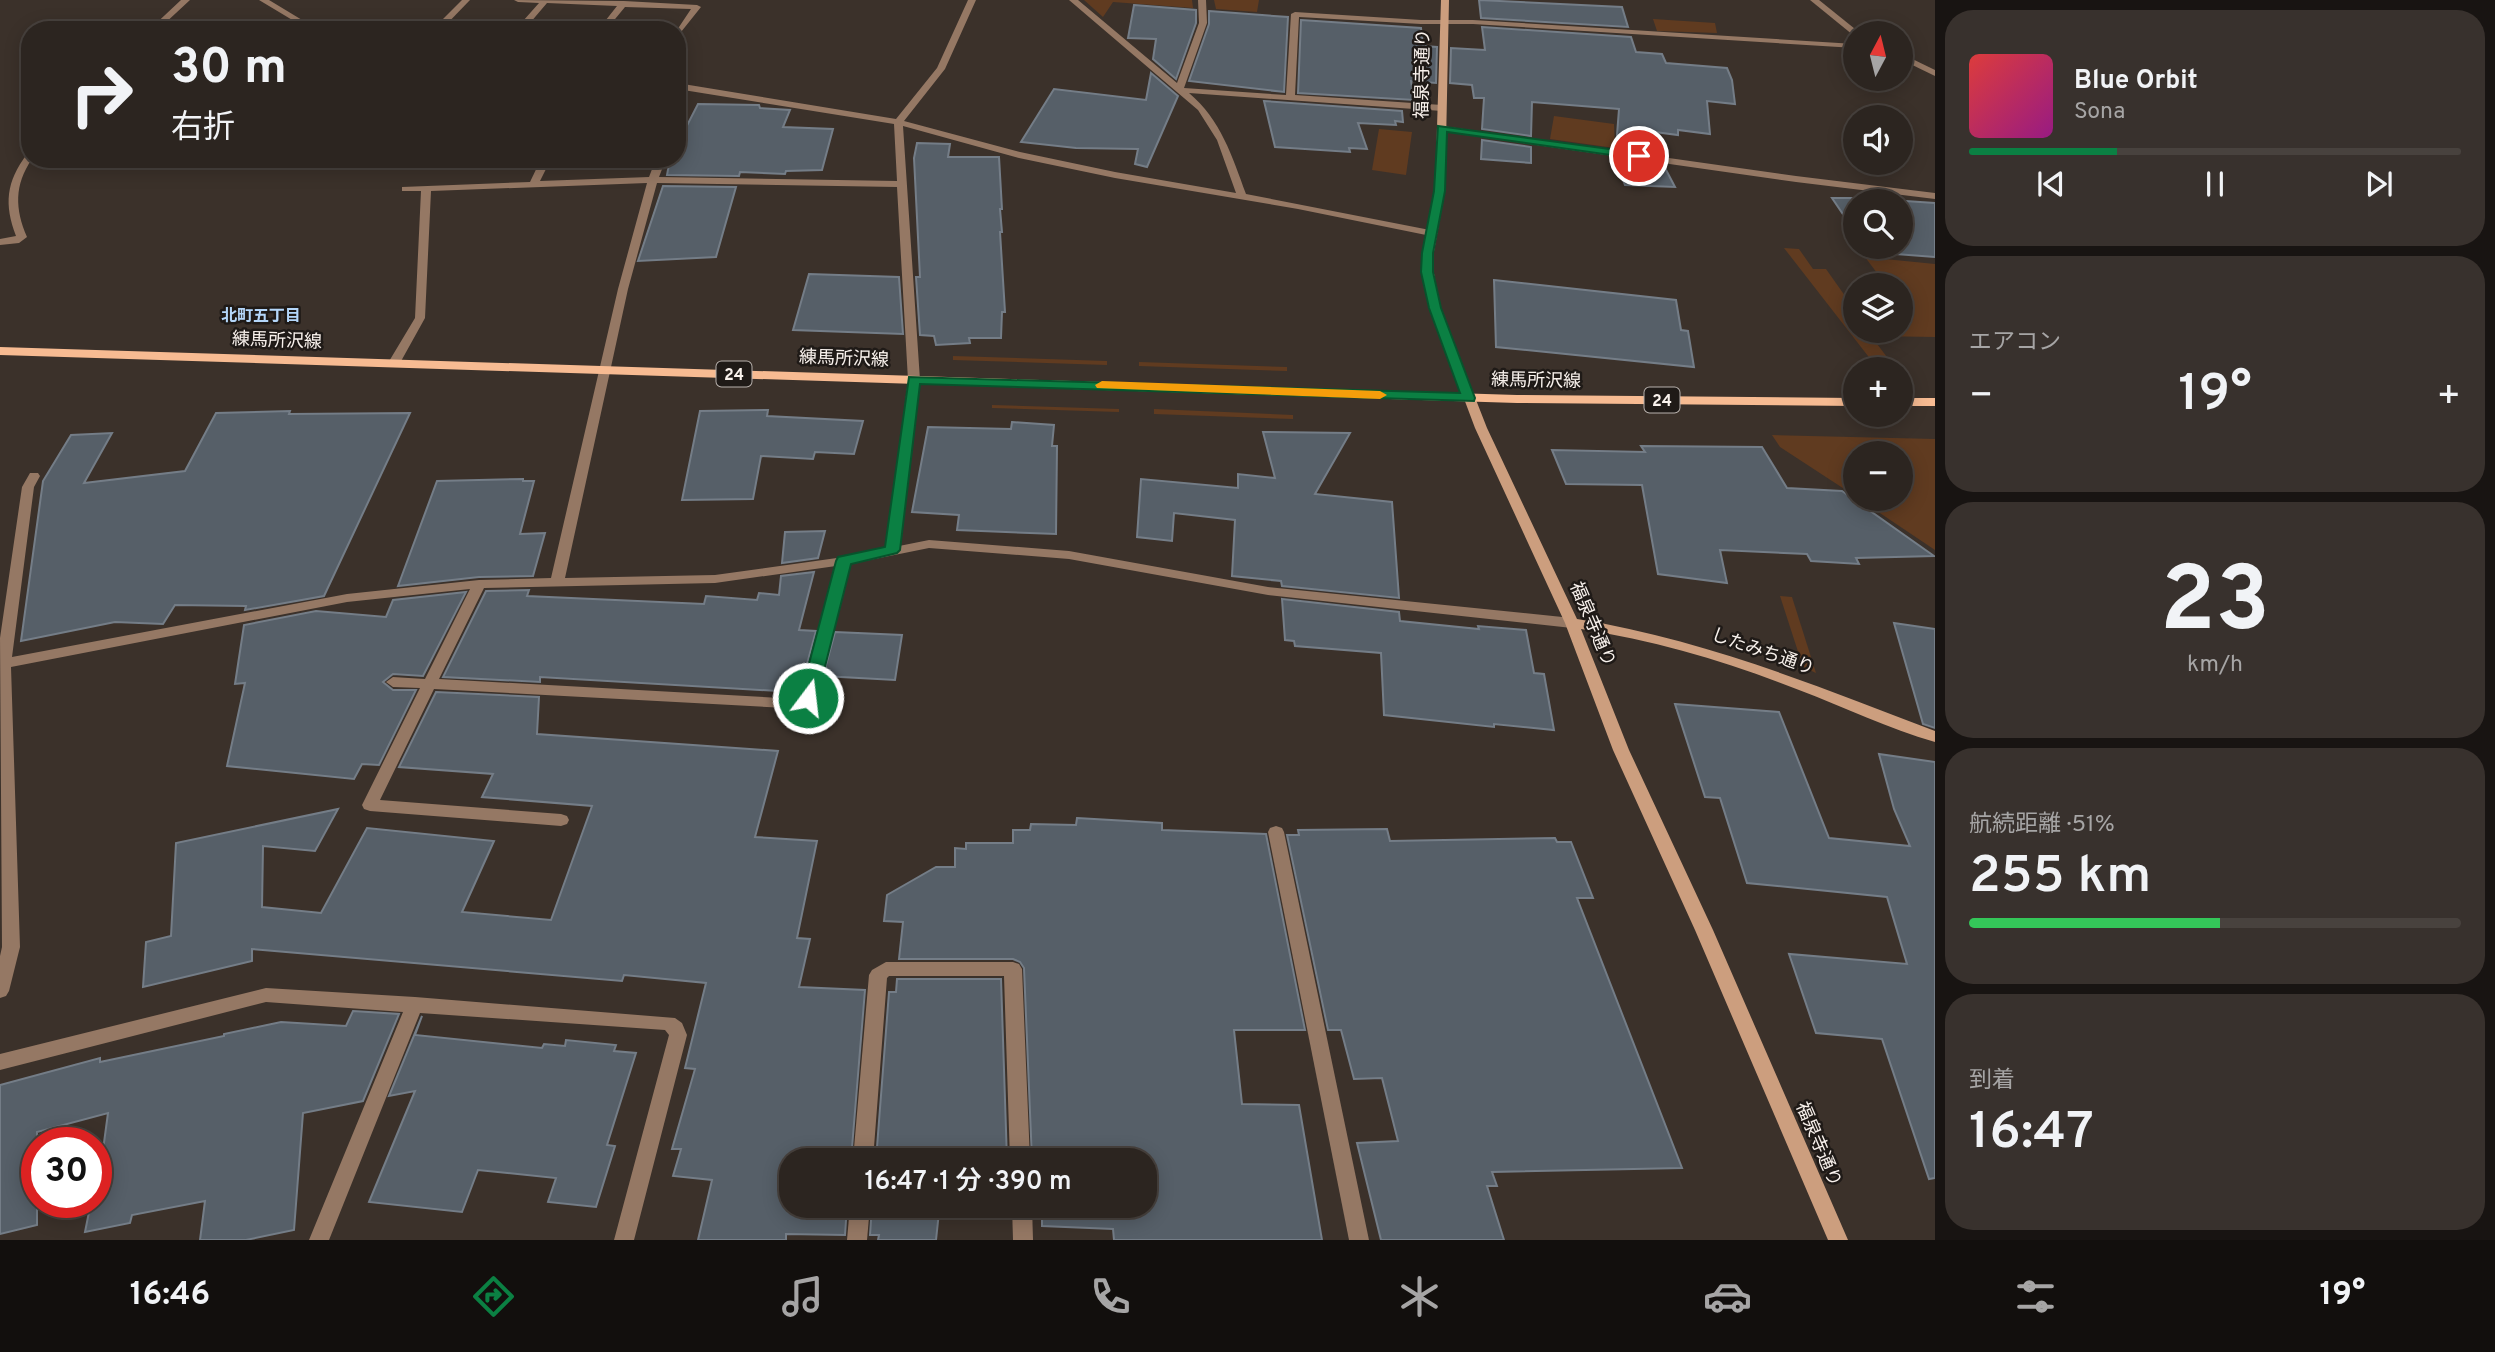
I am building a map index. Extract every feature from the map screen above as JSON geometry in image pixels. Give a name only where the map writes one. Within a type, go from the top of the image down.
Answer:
[{"type":"main road","name":"練馬所沢線","points":[[0,351],[1469,398],[1843,402]]},
{"type":"main road","points":[[1913,402],[1935,402]]},
{"type":"street","points":[[163,21],[186,0]]},
{"type":"street","points":[[263,0],[298,21]]},
{"type":"street","points":[[445,21],[466,0]]},
{"type":"street","points":[[518,0],[697,7],[686,22]]},
{"type":"street","points":[[892,550],[914,380],[898,122],[941,69],[972,0]]},
{"type":"street","points":[[1073,0],[1202,108],[1222,140],[1242,197]]},
{"type":"street","points":[[1179,90],[1203,23],[1202,0]]},
{"type":"street","name":"福泉寺通り","points":[[1445,0],[1440,191],[1427,262],[1431,294],[1469,398],[1572,623],[1620,750],[1704,930],[1838,1240]]},
{"type":"street","points":[[1814,0],[1843,23]]},
{"type":"street","points":[[527,21],[545,1]]},
{"type":"street","points":[[609,21],[624,3]]},
{"type":"street","points":[[1290,98],[1295,14],[1843,45]]},
{"type":"street","points":[[1913,61],[1932,70]]},
{"type":"street","points":[[686,87],[898,122],[1019,155],[1431,233]]},
{"type":"street","points":[[1179,90],[1443,108]]},
{"type":"street","points":[[1442,129],[1935,196]]},
{"type":"street","points":[[0,243],[22,237],[13,217],[10,195],[24,168]]},
{"type":"street","points":[[534,183],[542,168]]},
{"type":"street","points":[[557,581],[623,289],[658,168]]},
{"type":"street","points":[[405,189],[653,180],[903,184]]},
{"type":"street","points":[[394,363],[420,318],[426,188]]},
{"type":"street","points":[[0,991],[11,947],[2,664],[28,487],[34,476]]},
{"type":"street","points":[[2,664],[347,598],[479,584],[715,579],[844,561],[929,544],[1069,555],[1268,591],[1572,623]]},
{"type":"street","points":[[393,682],[804,705],[844,561]]},
{"type":"street","points":[[479,584],[370,805],[561,820]]},
{"type":"street","name":"したみち通り","points":[[1572,623],[1650,635],[1736,659],[1935,737]]},
{"type":"street","points":[[1276,832],[1359,1240]]},
{"type":"street","points":[[864,1148],[878,975],[886,969],[1013,969],[1020,1148]]},
{"type":"street","points":[[0,1062],[266,995],[669,1023],[676,1028],[678,1035],[624,1240]]},
{"type":"street","points":[[320,1240],[415,1004]]},
{"type":"street","points":[[857,1240],[859,1218]]},
{"type":"street","points":[[1022,1218],[1023,1240]]},
{"type":"shaded area","points":[[1084,0],[1192,0],[1193,8],[1113,2],[1103,17]]},
{"type":"shaded area","points":[[1214,0],[1259,0],[1257,12],[1216,9]]},
{"type":"shaded area","points":[[1653,19],[1715,23],[1717,33],[1657,31]]},
{"type":"shaded area","points":[[1554,116],[1614,124],[1615,148],[1550,139]]},
{"type":"shaded area","points":[[1379,129],[1412,132],[1406,175],[1372,170]]},
{"type":"shaded area","points":[[1784,248],[1799,249],[1813,269],[1826,269],[1843,293],[1843,324]]},
{"type":"shaded area","points":[[1866,259],[1935,264],[1935,337],[1913,337],[1913,273],[1877,273]]},
{"type":"shaded area","points":[[1858,343],[1876,343],[1887,357],[1869,357]]},
{"type":"shaded area","points":[[953,356],[1107,361],[1107,365],[953,360]]},
{"type":"shaded area","points":[[1139,362],[1287,367],[1287,371],[1139,366]]},
{"type":"shaded area","points":[[992,405],[1119,409],[1119,412],[992,408]]},
{"type":"shaded area","points":[[1154,409],[1293,415],[1293,419],[1154,414]]},
{"type":"shaded area","points":[[1772,435],[1935,439],[1935,550],[1877,511],[1913,511],[1913,441],[1843,441],[1843,488],[1780,447]]},
{"type":"shaded area","points":[[1780,596],[1792,597],[1816,673],[1803,667]]},
{"type":"building","points":[[1479,0],[1622,7],[1628,27],[1481,18]]},
{"type":"building","points":[[1134,5],[1196,10],[1196,23],[1176,79],[1153,59],[1156,39],[1128,38]]},
{"type":"building","points":[[1209,11],[1288,17],[1284,92],[1189,81],[1209,24]]},
{"type":"building","points":[[1301,20],[1421,28],[1423,46],[1437,47],[1436,83],[1411,81],[1414,100],[1298,93]]},
{"type":"building","points":[[1482,27],[1631,37],[1636,52],[1662,54],[1666,63],[1727,68],[1732,80],[1735,104],[1707,101],[1710,134],[1678,130],[1678,135],[1647,131],[1658,154],[1616,148],[1619,109],[1532,102],[1531,136],[1482,129],[1484,98],[1474,98],[1472,85],[1450,83],[1451,48],[1485,50]]},
{"type":"building","points":[[1151,73],[1178,96],[1147,167],[1135,164],[1138,149],[1076,148],[1021,142],[1054,89],[1146,100]]},
{"type":"building","points":[[1264,101],[1402,111],[1403,122],[1395,121],[1396,125],[1358,123],[1367,149],[1349,148],[1350,152],[1275,147]]},
{"type":"building","points":[[698,104],[759,105],[760,108],[790,110],[783,127],[833,129],[822,170],[786,171],[785,174],[740,172],[739,176],[667,175],[668,168],[686,168],[686,127]]},
{"type":"building","points":[[1482,140],[1531,147],[1531,163],[1481,159]]},
{"type":"building","points":[[917,143],[950,144],[948,157],[999,157],[1005,312],[1002,312],[1001,338],[969,338],[970,343],[936,345],[934,336],[920,335],[914,158]]},
{"type":"building","points":[[1615,159],[1664,166],[1675,187],[1625,185]]},
{"type":"building","points":[[663,186],[736,187],[716,257],[638,261]]},
{"type":"building","points":[[1832,198],[1843,198],[1843,214]]},
{"type":"building","points":[[1913,202],[1935,203],[1935,257],[1913,255]]},
{"type":"building","points":[[809,274],[899,277],[903,334],[793,330]]},
{"type":"building","points":[[1494,280],[1676,300],[1681,330],[1688,331],[1694,367],[1496,347]]},
{"type":"building","points":[[768,410],[767,416],[863,421],[854,454],[815,452],[813,459],[761,456],[753,499],[682,500],[700,411]]},
{"type":"building","points":[[290,411],[289,414],[410,413],[324,596],[245,610],[246,606],[175,605],[163,624],[115,622],[21,641],[43,481],[71,435],[112,433],[84,483],[185,471],[216,413]]},
{"type":"building","points":[[1012,422],[1054,425],[1052,446],[1057,446],[1056,534],[957,530],[959,515],[912,512],[928,427],[1011,429]]},
{"type":"building","points":[[1263,432],[1350,433],[1315,494],[1392,502],[1399,598],[1282,586],[1281,581],[1232,576],[1235,520],[1174,513],[1172,541],[1137,537],[1141,479],[1238,488],[1238,474],[1275,478]]},
{"type":"building","points":[[1641,446],[1762,447],[1787,488],[1842,491],[1843,511],[1870,511],[1934,556],[1856,558],[1859,564],[1811,561],[1807,554],[1720,550],[1727,583],[1658,574],[1642,485],[1566,484],[1552,450],[1645,452]]},
{"type":"building","points":[[437,481],[534,481],[520,534],[545,533],[533,576],[479,577],[398,586]]},
{"type":"building","points":[[825,531],[818,558],[782,563],[785,532]]},
{"type":"building","points":[[814,572],[799,630],[816,631],[804,675],[798,675],[794,692],[540,677],[540,682],[443,677],[486,591],[529,590],[527,596],[704,604],[706,596],[757,600],[759,593],[779,595],[781,576]]},
{"type":"building","points":[[466,592],[423,676],[393,674],[383,682],[393,690],[416,690],[379,765],[362,764],[354,779],[227,766],[245,683],[235,684],[244,625],[316,611],[386,617],[393,600]]},
{"type":"building","points":[[1282,599],[1399,612],[1400,621],[1479,629],[1478,626],[1526,630],[1534,673],[1544,674],[1554,730],[1494,724],[1494,727],[1384,715],[1381,653],[1295,646],[1294,641],[1285,640]]},
{"type":"building","points":[[1894,623],[1935,629],[1935,728],[1923,724]]},
{"type":"building","points":[[835,632],[902,635],[895,680],[823,676]]},
{"type":"building","points":[[436,692],[539,697],[537,734],[778,751],[755,837],[817,841],[797,938],[810,939],[799,987],[865,990],[852,1148],[779,1148],[779,1218],[846,1218],[845,1235],[786,1234],[786,1240],[698,1240],[712,1180],[673,1176],[681,1149],[672,1149],[695,1069],[685,1068],[706,983],[624,975],[622,981],[252,949],[252,961],[143,987],[146,942],[171,936],[176,843],[338,809],[315,851],[263,846],[262,907],[321,913],[367,828],[494,841],[462,912],[551,920],[592,806],[482,797],[493,774],[399,767]]},
{"type":"building","points":[[1675,704],[1779,712],[1829,838],[1910,846],[1894,809],[1879,754],[1935,762],[1935,1178],[1929,1179],[1882,1039],[1816,1033],[1789,954],[1907,964],[1887,897],[1747,883],[1720,798],[1705,797]]},
{"type":"building","points":[[1077,818],[1162,823],[1162,830],[1266,834],[1305,1030],[1234,1030],[1242,1104],[1299,1105],[1322,1240],[1114,1240],[1113,1229],[1042,1226],[1042,1218],[1157,1218],[1157,1148],[1032,1148],[1024,968],[1020,962],[1013,959],[899,959],[903,922],[884,921],[887,895],[936,867],[955,867],[955,848],[966,849],[966,843],[1013,843],[1013,830],[1030,830],[1031,824],[1076,825]]},
{"type":"building","points":[[1387,829],[1390,841],[1555,838],[1557,842],[1571,842],[1593,898],[1577,898],[1682,1168],[1492,1172],[1497,1186],[1487,1186],[1504,1240],[1381,1240],[1357,1143],[1398,1141],[1382,1078],[1354,1079],[1341,1030],[1328,1030],[1287,835],[1299,835],[1298,830]]},
{"type":"building","points":[[897,979],[1001,979],[1007,1148],[877,1148],[889,992],[896,992]]},
{"type":"building","points":[[353,1011],[399,1014],[363,1101],[303,1113],[294,1230],[246,1240],[200,1240],[205,1201],[132,1215],[130,1223],[85,1232],[88,1218],[112,1218],[112,1127],[106,1127],[108,1113],[56,1127],[21,1127],[21,1218],[37,1218],[37,1225],[0,1234],[0,1085],[100,1058],[100,1062],[281,1022],[346,1026]]},
{"type":"building","points":[[422,1016],[415,1035],[542,1048],[544,1044],[565,1046],[566,1040],[616,1045],[614,1051],[636,1053],[607,1145],[615,1146],[596,1207],[548,1202],[556,1178],[478,1170],[462,1212],[369,1202],[415,1091],[389,1096]]},
{"type":"building","points":[[871,1218],[938,1218],[936,1240],[878,1240],[879,1235],[870,1235]]},
{"type":"slow traffic","points":[[1102,385],[1380,395]]},
{"type":"district","name":"北町五丁目","points":[[261,315]]},
{"type":"route","points":[[808,698],[844,561],[892,550],[914,380],[1469,398],[1435,308],[1427,272],[1427,253],[1440,191],[1442,129],[1639,156]]}]
